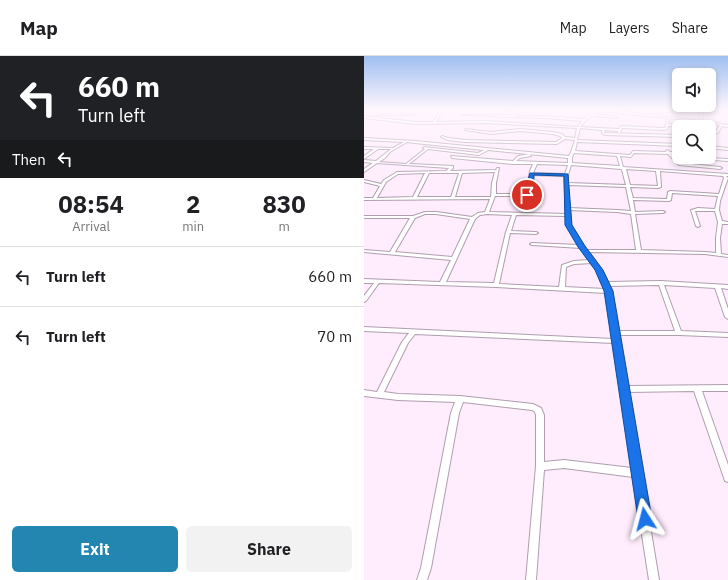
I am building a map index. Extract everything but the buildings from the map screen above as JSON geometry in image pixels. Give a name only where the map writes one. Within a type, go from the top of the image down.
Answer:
[{"type":"street","points":[[555,133],[561,135],[564,138],[576,140],[672,145]]},
{"type":"street","points":[[578,133],[566,175],[569,225],[599,270],[608,291],[625,389],[654,580]]},
{"type":"street","points":[[640,133],[672,136]]},
{"type":"street","points":[[442,137],[465,141],[557,143],[564,138]]},
{"type":"street","points":[[364,139],[533,153],[631,156],[633,152]]},
{"type":"street","points":[[386,141],[364,159],[376,163],[452,167],[447,172]]},
{"type":"street","points":[[364,171],[394,148],[406,142]]},
{"type":"street","points":[[604,154],[608,142]]},
{"type":"street","points":[[364,143],[380,145]]},
{"type":"street","points":[[629,143],[633,152]]},
{"type":"street","points":[[663,144],[668,153],[680,164],[720,168]]},
{"type":"street","points":[[716,145],[728,145]]},
{"type":"street","points":[[716,146],[728,149]]},
{"type":"street","points":[[364,148],[394,148]]},
{"type":"street","points":[[407,164],[425,148],[479,154],[487,149]]},
{"type":"street","points":[[633,152],[672,153]]},
{"type":"street","points":[[514,163],[519,157],[533,153]]},
{"type":"street","points":[[526,156],[539,158]]},
{"type":"street","points":[[618,156],[622,168],[624,169],[631,198],[639,252]]},
{"type":"street","points":[[452,158],[514,163],[570,164],[726,175],[717,210],[720,222],[718,238],[720,255]]},
{"type":"street","points":[[716,159],[728,160]]},
{"type":"street","points":[[487,213],[493,195],[497,171],[501,162]]},
{"type":"street","points":[[364,200],[453,198],[503,194],[527,195],[531,185],[532,168],[534,164]]},
{"type":"street","points":[[374,199],[382,185],[397,173],[497,171]]},
{"type":"street","points":[[566,184],[659,187],[658,171]]},
{"type":"street","points":[[453,198],[461,172]]},
{"type":"street","points":[[414,199],[427,173]]},
{"type":"street","points":[[532,174],[566,175]]},
{"type":"street","points":[[602,178],[603,184]]},
{"type":"street","points":[[364,181],[382,185]]},
{"type":"street","points":[[631,198],[669,200],[670,192],[720,195]]},
{"type":"street","points":[[698,226],[693,210],[717,210]]},
{"type":"street","points":[[442,284],[473,218],[479,214],[487,213],[514,215],[617,211],[634,213],[663,212]]},
{"type":"street","points":[[364,222],[366,217],[414,217],[425,213],[473,218]]},
{"type":"street","points":[[496,285],[508,232],[514,215]]},
{"type":"street","points":[[392,253],[414,217]]},
{"type":"street","points":[[720,222],[728,223]]},
{"type":"street","points":[[508,232],[536,233]]},
{"type":"street","points":[[532,244],[584,249],[728,256]]},
{"type":"street","points":[[364,251],[454,259]]},
{"type":"street","points":[[562,288],[564,266],[568,263],[574,262],[594,262]]},
{"type":"street","points":[[364,281],[496,285],[608,291]]},
{"type":"street","points":[[364,300],[376,282]]},
{"type":"street","points":[[605,284],[661,283],[728,287]]},
{"type":"street","points":[[661,283],[678,333]]},
{"type":"street","points":[[718,286],[728,317]]},
{"type":"street","points":[[364,329],[617,341]]},
{"type":"street","points":[[379,394],[405,342],[413,332]]},
{"type":"street","points":[[616,333],[728,335]]},
{"type":"street","points":[[697,388],[728,478]]},
{"type":"street","points":[[625,389],[728,388]]},
{"type":"street","points":[[364,393],[398,397],[460,399],[533,407],[538,410],[540,415],[540,466],[531,580]]},
{"type":"street","points":[[422,580],[426,568],[456,409],[460,399]]},
{"type":"street","points":[[540,466],[564,464],[638,473]]},
{"type":"route","points":[[527,195],[531,185],[532,174],[566,175],[569,225],[582,247],[599,270],[608,291],[645,519]]}]
